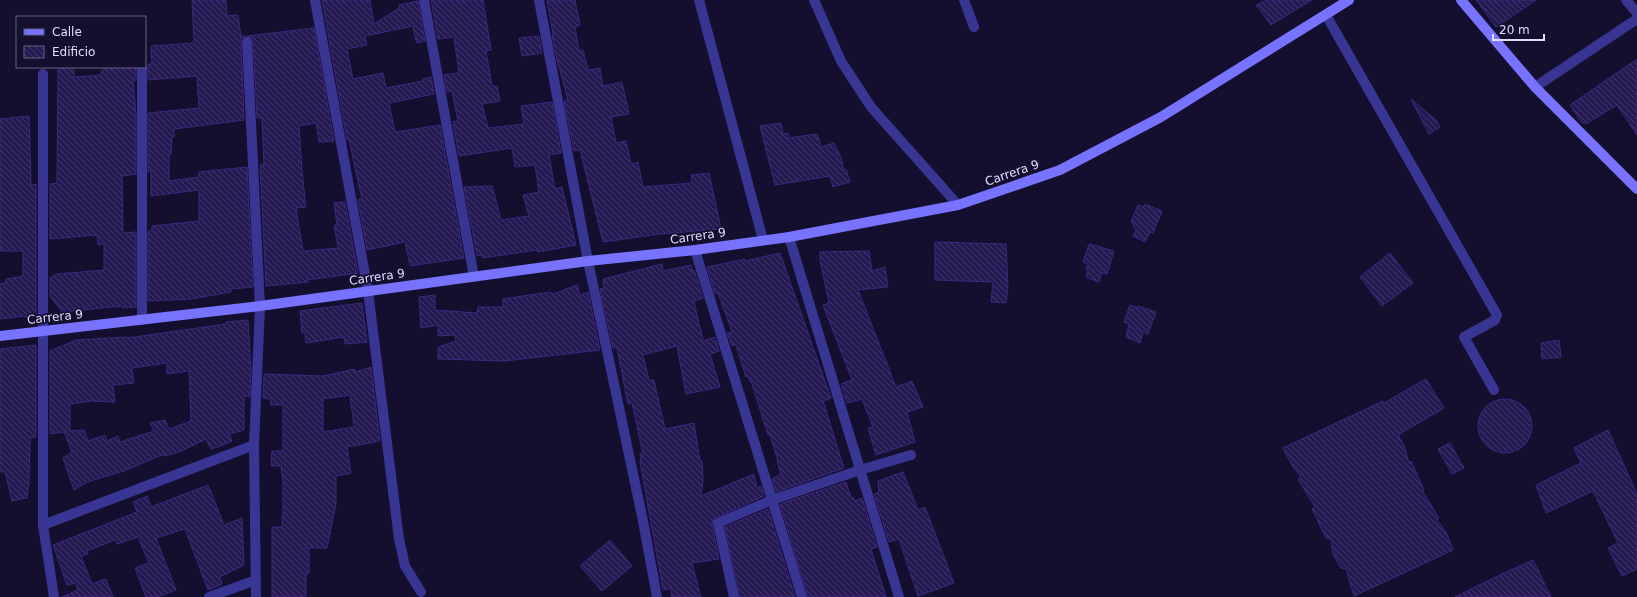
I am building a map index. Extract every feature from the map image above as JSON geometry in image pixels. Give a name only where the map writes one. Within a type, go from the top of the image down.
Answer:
[{"type":"main road","name":"Carrera 9","points":[[0,336],[260,306],[588,261],[695,250],[789,237],[958,205],[1060,170],[1161,117],[1349,0]]},
{"type":"main road","points":[[1461,0],[1535,87],[1637,189]]},
{"type":"street","points":[[315,0],[368,291],[399,539],[405,566],[421,592]]},
{"type":"street","points":[[424,0],[474,277]]},
{"type":"street","points":[[539,0],[588,261],[643,521],[657,597]]},
{"type":"street","points":[[699,0],[764,240]]},
{"type":"street","points":[[814,0],[841,61],[870,107],[958,205]]},
{"type":"street","points":[[964,0],[974,27]]},
{"type":"street","points":[[1626,0],[1637,13]]},
{"type":"street","points":[[1326,15],[1497,315],[1495,320],[1464,337],[1494,390]]},
{"type":"street","points":[[1535,87],[1637,19]]},
{"type":"street","points":[[247,42],[260,306],[254,445],[256,597]]},
{"type":"street","points":[[142,68],[142,320]]},
{"type":"street","points":[[43,74],[43,525],[54,597]]},
{"type":"street","points":[[789,237],[899,597]]},
{"type":"street","points":[[695,250],[802,597]]},
{"type":"street","points":[[43,525],[254,445]]},
{"type":"street","points":[[734,597],[718,523],[772,500],[860,470],[910,455]]},
{"type":"street","points":[[209,597],[256,580]]},
{"type":"building","points":[[192,0],[226,0],[227,16],[238,15],[241,36],[246,36],[241,39],[244,120],[174,129],[171,154],[169,154],[169,181],[199,177],[199,172],[247,167],[253,287],[231,289],[231,292],[191,299],[148,301],[148,231],[152,230],[152,226],[199,221],[199,190],[151,196],[151,171],[148,172],[148,113],[199,108],[197,76],[148,80],[148,64],[152,64],[151,46],[194,43]]},
{"type":"building","points":[[322,0],[370,0],[374,24],[399,8],[399,5],[418,1],[425,41],[417,43],[413,26],[365,36],[367,45],[347,49],[353,79],[383,73],[386,88],[423,81],[423,79],[431,77],[434,94],[389,103],[395,132],[440,125],[464,258],[410,266],[405,242],[367,250],[358,200],[362,199],[349,140],[347,140]]},
{"type":"building","points":[[431,0],[483,0],[491,50],[486,51],[492,86],[497,86],[500,101],[482,104],[488,128],[524,124],[521,106],[552,102],[561,153],[549,155],[555,189],[562,187],[576,245],[538,252],[537,250],[483,258],[482,255],[477,256],[464,187],[492,186],[501,220],[529,216],[523,195],[539,192],[535,165],[515,167],[512,148],[459,156],[453,122],[458,121],[452,91],[447,92],[444,75],[459,73],[454,37],[438,39]]},
{"type":"building","points":[[547,0],[575,0],[580,25],[575,27],[579,51],[583,50],[588,70],[600,68],[603,86],[622,82],[629,114],[611,117],[616,143],[626,141],[631,164],[638,162],[643,187],[692,183],[691,175],[709,173],[721,229],[660,234],[603,242],[580,150],[574,151],[564,101],[568,100],[555,52]]},
{"type":"building","points":[[1267,0],[1312,0],[1271,25],[1256,5]]},
{"type":"building","points":[[1476,0],[1536,0],[1496,27]]},
{"type":"building","points":[[314,28],[334,141],[319,142],[316,123],[299,126],[306,207],[296,208],[303,251],[338,248],[334,225],[337,225],[334,203],[345,202],[358,273],[307,280],[308,282],[266,286],[260,165],[264,165],[262,118],[257,118],[253,42],[252,38],[247,36]]},
{"type":"building","points":[[539,36],[542,53],[522,56],[519,38]]},
{"type":"building","points":[[1637,59],[1637,135],[1617,105],[1587,123],[1582,123],[1570,105]]},
{"type":"building","points":[[58,68],[74,68],[74,77],[101,75],[101,71],[104,70],[104,68],[136,68],[136,80],[133,81],[136,114],[136,174],[122,176],[123,233],[136,232],[136,307],[122,308],[122,306],[62,312],[50,296],[50,278],[57,274],[104,270],[104,244],[98,245],[97,235],[50,239],[50,184],[57,183]]},
{"type":"building","points":[[1411,99],[1436,120],[1440,127],[1429,134]]},
{"type":"building","points":[[29,116],[31,185],[36,184],[36,317],[24,316],[0,319],[0,284],[5,283],[6,279],[23,276],[23,251],[0,251],[0,119]]},
{"type":"building","points":[[781,123],[783,134],[788,133],[789,138],[817,134],[821,147],[834,143],[841,158],[844,170],[846,169],[850,182],[833,187],[830,176],[775,185],[760,126]]},
{"type":"building","points":[[1145,204],[1162,211],[1153,233],[1150,232],[1145,242],[1133,236],[1136,230],[1131,222],[1138,205],[1144,207]]},
{"type":"building","points":[[935,242],[1006,244],[1008,288],[1006,303],[991,302],[993,282],[935,280]]},
{"type":"building","points":[[1089,244],[1114,251],[1107,274],[1102,273],[1099,282],[1086,277],[1088,270],[1086,269],[1088,264],[1083,262]]},
{"type":"building","points":[[869,251],[872,271],[885,267],[888,287],[858,290],[896,387],[912,381],[923,407],[907,412],[915,442],[876,455],[868,428],[873,427],[862,399],[847,403],[841,384],[852,380],[823,305],[829,303],[820,260],[820,252]]},
{"type":"building","points":[[780,253],[831,398],[823,401],[844,468],[776,492],[772,479],[781,474],[778,461],[751,381],[750,382],[748,376],[746,377],[736,345],[732,346],[727,333],[732,332],[718,293],[715,294],[707,267],[745,259],[745,261]]},
{"type":"building","points":[[1390,253],[1413,283],[1382,306],[1360,277]]},
{"type":"building","points":[[662,264],[663,271],[691,265],[692,271],[694,270],[703,298],[694,301],[700,329],[703,341],[715,337],[719,351],[710,354],[720,387],[686,394],[677,346],[643,355],[649,380],[654,380],[665,429],[694,423],[700,461],[702,461],[703,480],[701,496],[754,474],[757,488],[761,486],[764,496],[713,519],[712,524],[719,559],[692,563],[701,597],[672,597],[671,588],[663,590],[640,462],[640,454],[643,454],[632,403],[628,404],[617,348],[613,348],[600,289],[604,288],[603,279]]},
{"type":"building","points":[[577,285],[580,295],[588,292],[600,350],[505,361],[438,359],[438,347],[456,341],[455,335],[438,336],[438,325],[421,328],[419,297],[435,295],[435,310],[477,313],[478,307],[503,307],[503,299],[550,292],[553,294]]},
{"type":"building","points":[[362,303],[367,342],[345,344],[344,337],[306,343],[305,333],[302,333],[300,311]]},
{"type":"building","points":[[1130,305],[1156,312],[1148,334],[1143,332],[1140,343],[1126,337],[1129,324],[1124,322]]},
{"type":"building","points":[[248,320],[251,371],[250,397],[244,396],[244,430],[229,434],[232,441],[221,446],[211,449],[206,439],[179,452],[164,456],[164,454],[124,471],[87,482],[74,490],[63,458],[72,452],[64,432],[50,434],[50,351],[76,340],[127,338],[226,324],[226,322]],"holes":[[[167,363],[167,374],[189,371],[191,421],[169,429],[165,420],[150,423],[154,431],[120,442],[118,436],[107,441],[105,435],[88,441],[84,430],[70,431],[70,404],[91,401],[115,402],[113,385],[134,383],[132,368]]]},
{"type":"building","points":[[1559,340],[1561,357],[1542,359],[1541,343]]},
{"type":"building","points":[[36,345],[36,437],[30,438],[27,498],[12,501],[5,472],[0,472],[0,349]]},
{"type":"building","points":[[371,367],[380,441],[347,447],[351,473],[336,476],[336,504],[327,548],[309,548],[309,573],[306,573],[306,597],[272,597],[272,527],[282,527],[283,481],[281,466],[271,466],[272,451],[283,451],[283,405],[271,405],[270,399],[263,398],[264,374],[323,376],[355,369],[355,372]],"holes":[[[350,395],[354,427],[323,432],[323,399]]]},
{"type":"building","points":[[1426,379],[1444,408],[1398,435],[1404,445],[1409,463],[1411,461],[1424,490],[1423,492],[1439,518],[1437,520],[1446,532],[1453,550],[1354,596],[1346,569],[1341,568],[1333,554],[1331,539],[1326,538],[1312,509],[1315,507],[1298,479],[1301,477],[1293,467],[1283,448],[1383,401],[1384,403]]},
{"type":"building","points":[[1505,399],[1515,401],[1524,407],[1530,416],[1532,426],[1530,436],[1524,445],[1515,451],[1505,453],[1495,451],[1486,445],[1480,436],[1478,426],[1480,416],[1486,407],[1495,401]]},
{"type":"building","points":[[1608,430],[1637,494],[1637,569],[1622,576],[1608,548],[1618,543],[1593,491],[1546,513],[1536,485],[1581,463],[1574,448]]},
{"type":"building","points":[[1450,443],[1464,468],[1452,474],[1438,449]]},
{"type":"building","points":[[903,472],[918,510],[925,507],[954,583],[918,596],[899,539],[889,542],[874,494],[879,492],[878,481]]},
{"type":"building","points":[[846,482],[851,498],[853,497],[855,501],[862,498],[877,547],[871,549],[886,597],[808,597],[780,504]]},
{"type":"building","points":[[208,485],[224,525],[242,518],[244,565],[220,577],[222,584],[208,590],[185,529],[156,538],[176,590],[158,597],[146,597],[135,568],[149,563],[138,537],[117,544],[115,540],[87,551],[88,554],[81,556],[92,584],[106,579],[113,597],[62,597],[78,590],[75,583],[67,585],[53,545],[137,512],[133,502],[147,496],[151,507]]},
{"type":"building","points":[[768,509],[795,597],[740,597],[725,527]]},
{"type":"building","points":[[610,540],[632,566],[602,591],[580,566]]},
{"type":"building","points":[[1533,560],[1551,597],[1455,597],[1504,573]]}]
